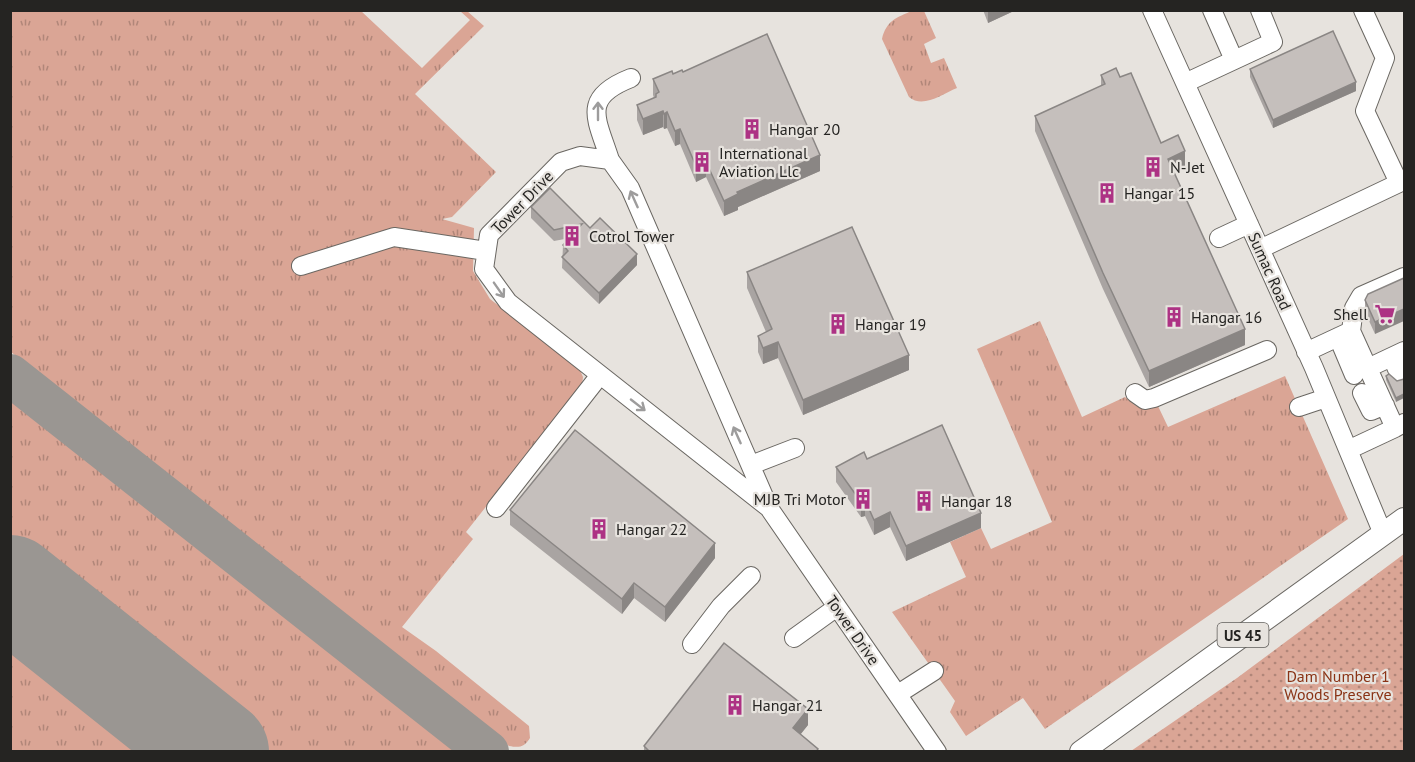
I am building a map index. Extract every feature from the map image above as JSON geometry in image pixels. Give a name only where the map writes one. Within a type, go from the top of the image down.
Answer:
[{"type":"main road","name":"US 45","points":[[1081,752],[1404,519]]},
{"type":"street","name":"Sumac Road","points":[[1152,10],[1306,352],[1383,534]]},
{"type":"street","points":[[1212,10],[1234,60]]},
{"type":"street","points":[[1185,83],[1273,42],[1260,10]]},
{"type":"street","points":[[1260,249],[1399,183],[1365,111],[1385,58],[1364,10]]},
{"type":"street","points":[[610,160],[598,123],[596,108],[598,100],[605,92],[631,78]]},
{"type":"street","name":"Tower Drive","points":[[769,508],[508,302],[484,269],[489,235],[561,162],[580,156],[610,160],[630,189],[769,508],[937,752]]},
{"type":"street","points":[[1219,238],[1248,224]]},
{"type":"street","points":[[301,266],[394,237],[486,251]]},
{"type":"street","points":[[1306,352],[1344,334],[1361,296],[1404,277]]},
{"type":"street","points":[[1344,334],[1361,372],[1400,426],[1348,450]]},
{"type":"street","points":[[1135,393],[1146,400],[1154,398],[1267,350]]},
{"type":"street","points":[[1361,372],[1398,361]]},
{"type":"street","points":[[496,508],[600,375]]},
{"type":"street","points":[[1362,393],[1371,411],[1385,405]]},
{"type":"street","points":[[1299,407],[1326,398]]},
{"type":"street","points":[[750,465],[795,448]]},
{"type":"street","points":[[692,644],[721,606],[751,576]]},
{"type":"street","points":[[794,638],[837,607]]},
{"type":"street","points":[[898,694],[934,671]]},
{"type":"green space","points":[[10,11],[361,11],[422,68],[470,20],[460,11],[467,11],[484,26],[415,94],[496,172],[452,217],[442,219],[474,228],[473,271],[490,299],[579,368],[583,377],[582,385],[466,532],[473,539],[402,627],[436,651],[529,726],[530,738],[524,745],[509,746],[11,352]]},
{"type":"green space","points":[[912,11],[924,11],[936,38],[924,44],[931,63],[944,58],[957,88],[939,97],[920,102],[909,97],[882,39],[889,24]]},
{"type":"green space","points":[[1040,321],[1082,417],[1125,397],[1140,408],[1148,409],[1158,406],[1168,427],[1285,376],[1348,519],[1045,729],[1023,698],[966,736],[950,712],[955,701],[892,612],[966,577],[950,542],[981,528],[991,549],[1052,522],[977,349]]},
{"type":"green space","points":[[10,396],[460,751],[245,751],[11,565]]},
{"type":"green space","name":"Dam Number 1 Woods Preserve","points":[[1404,554],[1404,751],[1131,751],[1237,678]]},
{"type":"green space","points":[[11,608],[191,751],[11,751]]},
{"type":"building","points":[[1333,31],[1356,82],[1273,120],[1250,69]]},
{"type":"building","name":"Hangar 20","points":[[767,34],[820,155],[737,192],[738,194],[724,201],[706,162],[696,166],[680,129],[675,131],[667,112],[664,114],[663,111],[643,119],[637,105],[656,97],[659,92],[653,79],[672,71],[673,74],[682,70],[683,72]]},
{"type":"building","points":[[1116,68],[1120,77],[1131,73],[1161,143],[1178,135],[1185,151],[1168,159],[1245,329],[1149,371],[1103,273],[1035,116],[1105,84],[1101,75]]},
{"type":"building","points":[[550,188],[590,228],[600,218],[637,254],[599,293],[562,257],[568,251],[563,245],[582,224],[554,230],[531,207]]},
{"type":"building","name":"Hangar 19","points":[[852,227],[909,355],[803,400],[778,342],[763,348],[758,336],[772,329],[747,272]]},
{"type":"building","points":[[1404,278],[1404,309],[1375,322],[1365,300],[1368,294]]},
{"type":"building","points":[[1389,374],[1397,381],[1404,379],[1404,394],[1396,398],[1386,376]]},
{"type":"building","name":"Hangar 18","points":[[942,425],[981,513],[906,546],[890,512],[874,520],[865,500],[861,502],[836,467],[864,452],[867,459]]},
{"type":"building","name":"Hangar 22","points":[[575,430],[715,543],[665,607],[634,583],[622,599],[510,510]]},
{"type":"building","name":"Hangar 21","points":[[724,643],[808,709],[793,728],[818,749],[816,752],[650,752],[644,746]]},
{"type":"taxiway","points":[[10,375],[488,752]]},
{"type":"runway","points":[[10,587],[217,752]]},
{"type":"place","name":"Hangar 20","points":[[752,129]]},
{"type":"place","name":"International Aviation Llc","points":[[702,162]]},
{"type":"place","name":"N-Jet","points":[[1153,167]]},
{"type":"place","name":"Hangar 15","points":[[1107,193]]},
{"type":"place","name":"Cotrol Tower","points":[[572,236]]},
{"type":"place","name":"Shell","points":[[1385,314]]},
{"type":"place","name":"Hangar 16","points":[[1174,317]]},
{"type":"place","name":"Hangar 19","points":[[838,324]]},
{"type":"place","name":"MJB Tri Motor","points":[[863,499]]},
{"type":"place","name":"Hangar 18","points":[[924,501]]},
{"type":"place","name":"Hangar 22","points":[[599,529]]},
{"type":"place","name":"Hangar 21","points":[[735,705]]}]
